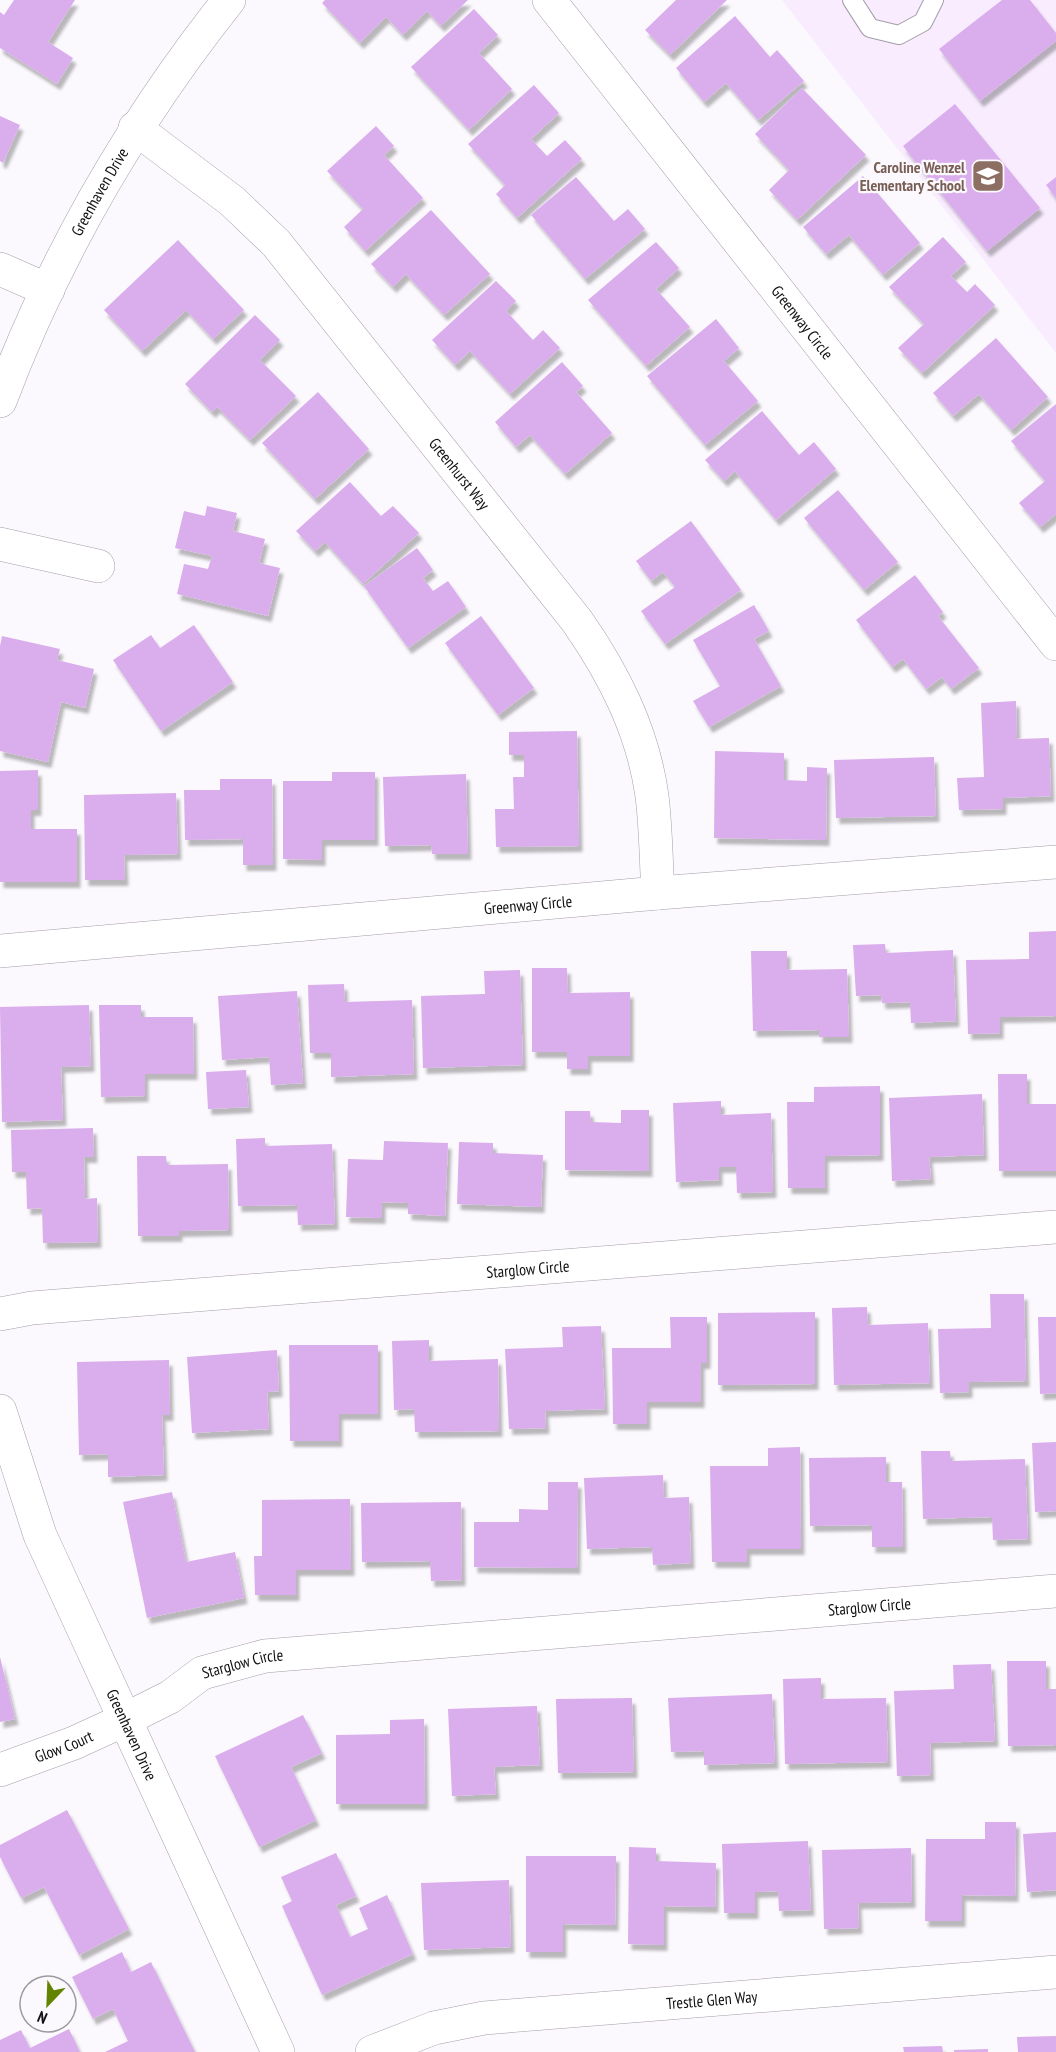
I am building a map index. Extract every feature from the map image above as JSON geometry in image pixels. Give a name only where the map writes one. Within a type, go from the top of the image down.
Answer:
[{"type":"street","name":"Greenhaven Drive","points":[[0,401],[48,290],[86,210],[135,129],[179,64],[229,0]]},
{"type":"street","name":"Greenway Circle","points":[[549,0],[1056,644]]},
{"type":"street","name":"Greenhurst Way","points":[[135,129],[232,201],[276,243],[577,621],[602,657],[625,701],[644,754],[652,797],[658,892]]},
{"type":"street","points":[[0,269],[48,290]]},
{"type":"street","points":[[0,544],[98,566]]},
{"type":"street","name":"Greenway Circle","points":[[0,951],[658,892],[1056,862]]},
{"type":"street","name":"Starglow Circle","points":[[0,1314],[32,1308],[1056,1227]]},
{"type":"street","name":"Greenhaven Drive","points":[[0,1411],[40,1535],[278,2052]]},
{"type":"street","name":"Starglow Circle","points":[[124,1720],[170,1697],[202,1673],[265,1656],[1056,1591]]},
{"type":"street","name":"Glow Court","points":[[0,1770],[74,1743],[124,1720]]},
{"type":"street","name":"Trestle Glen Way","points":[[372,2052],[434,2028],[484,2018],[1056,1972]]},
{"type":"lane","points":[[852,0],[870,28],[899,35],[923,22],[934,0]]},
{"type":"shaded area","name":"Caroline Wenzel Elementary School","points":[[782,0],[1056,0],[1056,353]]},
{"type":"building","points":[[14,0],[75,0],[48,42],[73,58],[57,84],[0,48],[0,12],[4,15]]},
{"type":"building","points":[[325,0],[468,0],[441,26],[427,11],[403,35],[386,17],[360,43],[322,3]]},
{"type":"building","points":[[676,0],[727,0],[670,55],[645,30]]},
{"type":"building","points":[[1002,0],[1030,0],[1056,33],[1056,41],[980,101],[939,49]]},
{"type":"building","points":[[474,9],[498,35],[479,53],[512,89],[469,130],[411,67]]},
{"type":"building","points":[[735,16],[770,57],[777,50],[804,81],[758,120],[726,83],[704,102],[676,68]]},
{"type":"building","points":[[534,85],[559,113],[531,139],[547,156],[565,140],[582,159],[517,218],[496,194],[505,185],[468,144]]},
{"type":"building","points":[[802,88],[866,155],[797,220],[769,190],[789,170],[755,134]]},
{"type":"building","points":[[955,104],[1040,208],[987,251],[903,146]]},
{"type":"building","points":[[0,116],[20,125],[3,163],[0,161]]},
{"type":"building","points":[[376,126],[394,146],[384,155],[423,198],[365,251],[344,227],[363,209],[327,171]]},
{"type":"building","points":[[863,176],[920,243],[883,275],[849,235],[826,254],[803,227]]},
{"type":"building","points":[[576,177],[614,221],[628,209],[645,229],[585,279],[531,215]]},
{"type":"building","points":[[1056,177],[1056,198],[1046,185]]},
{"type":"building","points":[[431,210],[490,274],[444,315],[406,274],[393,287],[371,264]]},
{"type":"building","points":[[943,237],[966,262],[951,276],[967,292],[975,284],[995,305],[922,373],[898,348],[924,324],[889,287]]},
{"type":"building","points":[[178,240],[244,310],[213,339],[186,310],[142,351],[104,310]]},
{"type":"building","points":[[656,242],[679,268],[656,289],[690,327],[646,366],[588,300]]},
{"type":"building","points":[[496,281],[516,301],[506,311],[533,340],[543,330],[560,348],[510,394],[470,351],[455,365],[432,340]]},
{"type":"building","points":[[255,315],[280,340],[260,360],[296,396],[250,440],[217,407],[212,412],[185,384]]},
{"type":"building","points":[[716,319],[739,348],[724,361],[758,401],[705,445],[647,376]]},
{"type":"building","points":[[996,338],[1048,397],[1011,430],[979,394],[953,416],[933,393]]},
{"type":"building","points":[[562,362],[583,386],[576,392],[612,433],[565,474],[530,435],[516,447],[495,422]]},
{"type":"building","points":[[318,392],[369,449],[315,499],[262,443]]},
{"type":"building","points":[[1056,404],[1056,514],[1040,527],[1019,503],[1045,481],[1011,441]]},
{"type":"building","points":[[762,411],[799,455],[814,442],[836,469],[776,520],[735,471],[724,481],[705,460]]},
{"type":"building","points":[[350,482],[381,516],[393,506],[419,533],[363,584],[325,542],[315,551],[296,531]]},
{"type":"building","points":[[838,490],[898,562],[864,590],[804,518]]},
{"type":"building","points":[[207,506],[237,513],[233,531],[265,539],[259,563],[280,568],[268,616],[177,594],[184,564],[208,569],[212,556],[175,548],[184,511],[205,516]]},
{"type":"building","points":[[691,521],[741,590],[665,644],[641,611],[675,587],[663,572],[651,581],[636,561]]},
{"type":"building","points":[[417,548],[433,570],[423,578],[433,591],[448,581],[466,607],[408,648],[364,586]]},
{"type":"building","points":[[915,575],[943,612],[938,616],[979,668],[951,689],[942,677],[926,689],[903,659],[892,667],[856,620]]},
{"type":"building","points":[[754,605],[769,631],[754,639],[781,686],[709,727],[693,701],[720,686],[693,640]]},
{"type":"building","points":[[481,616],[534,688],[498,715],[445,643]]},
{"type":"building","points":[[194,625],[233,682],[161,731],[113,660],[151,635],[160,648]]},
{"type":"building","points":[[2,636],[60,649],[57,660],[94,669],[85,708],[61,702],[48,762],[0,751],[0,646]]},
{"type":"building","points":[[1016,701],[1017,739],[1049,738],[1051,796],[1003,798],[1003,809],[959,810],[957,778],[984,777],[981,703]]},
{"type":"building","points":[[577,731],[579,846],[496,847],[495,809],[514,809],[513,777],[524,777],[524,755],[509,755],[509,732]]},
{"type":"building","points":[[715,751],[784,753],[784,780],[807,781],[807,767],[827,768],[826,840],[714,838]]},
{"type":"building","points":[[934,757],[936,816],[836,818],[834,760]]},
{"type":"building","points":[[38,770],[38,810],[31,810],[31,829],[77,829],[77,882],[0,882],[0,771]]},
{"type":"building","points":[[332,772],[375,772],[375,840],[322,840],[322,860],[283,859],[283,781],[332,781]]},
{"type":"building","points":[[466,774],[468,854],[432,854],[431,845],[385,846],[383,777]]},
{"type":"building","points":[[220,779],[272,779],[273,865],[243,865],[243,839],[185,840],[184,790],[220,790]]},
{"type":"building","points":[[176,793],[178,854],[124,855],[125,880],[85,880],[84,795]]},
{"type":"building","points":[[1056,931],[1056,1016],[1000,1017],[1000,1033],[968,1034],[966,960],[1029,959],[1029,932]]},
{"type":"building","points":[[885,944],[886,953],[953,950],[956,1021],[911,1023],[910,1002],[882,1003],[881,995],[856,996],[853,945]]},
{"type":"building","points":[[751,951],[787,951],[787,970],[847,969],[849,1037],[819,1037],[819,1030],[753,1031]]},
{"type":"building","points":[[532,968],[567,968],[568,993],[630,992],[630,1056],[588,1056],[588,1069],[567,1069],[567,1052],[532,1052]]},
{"type":"building","points":[[520,970],[523,1065],[423,1068],[421,996],[485,994],[484,971]]},
{"type":"building","points":[[344,984],[345,1002],[412,1000],[414,1074],[331,1077],[331,1053],[310,1053],[308,985]]},
{"type":"building","points":[[297,991],[303,1083],[271,1085],[269,1057],[222,1060],[218,996]]},
{"type":"building","points":[[89,1005],[91,1066],[61,1067],[63,1120],[2,1122],[0,1007]]},
{"type":"building","points":[[99,1005],[141,1005],[141,1017],[193,1017],[194,1074],[145,1074],[145,1096],[101,1097]]},
{"type":"building","points":[[246,1070],[249,1107],[208,1109],[206,1072]]},
{"type":"building","points":[[998,1074],[1027,1074],[1027,1104],[1056,1104],[1056,1171],[999,1171]]},
{"type":"building","points":[[880,1086],[880,1155],[825,1156],[825,1188],[788,1188],[787,1102],[814,1102],[814,1087]]},
{"type":"building","points":[[982,1094],[984,1155],[929,1157],[931,1179],[892,1181],[889,1098]]},
{"type":"building","points":[[721,1101],[721,1115],[771,1113],[773,1192],[737,1193],[736,1167],[719,1167],[719,1180],[676,1182],[673,1103]]},
{"type":"building","points":[[621,1110],[649,1110],[649,1171],[565,1170],[565,1111],[590,1111],[591,1122],[621,1123]]},
{"type":"building","points":[[93,1128],[94,1157],[84,1157],[85,1199],[97,1198],[98,1242],[43,1243],[42,1208],[27,1209],[26,1172],[12,1172],[11,1130]]},
{"type":"building","points":[[265,1138],[265,1146],[332,1144],[335,1224],[298,1225],[297,1205],[238,1206],[236,1139]]},
{"type":"building","points":[[384,1141],[448,1143],[445,1216],[408,1214],[408,1203],[382,1202],[382,1218],[346,1217],[348,1159],[383,1160]]},
{"type":"building","points":[[459,1142],[493,1143],[493,1153],[543,1155],[541,1207],[457,1204]]},
{"type":"building","points":[[137,1156],[166,1156],[167,1165],[228,1164],[229,1230],[179,1231],[179,1236],[138,1236]]},
{"type":"building","points":[[990,1294],[1024,1294],[1026,1381],[969,1382],[969,1392],[940,1393],[938,1329],[991,1328]]},
{"type":"building","points":[[867,1307],[868,1325],[928,1323],[930,1383],[834,1385],[832,1308]]},
{"type":"building","points":[[815,1312],[815,1384],[718,1385],[718,1313]]},
{"type":"building","points":[[670,1317],[707,1317],[707,1363],[701,1363],[701,1402],[647,1402],[647,1424],[613,1424],[612,1348],[671,1348]]},
{"type":"building","points":[[1038,1317],[1056,1317],[1056,1393],[1040,1394]]},
{"type":"building","points":[[601,1326],[605,1409],[545,1411],[546,1428],[509,1429],[505,1349],[563,1347],[562,1327]]},
{"type":"building","points":[[429,1340],[429,1361],[498,1359],[499,1431],[415,1432],[414,1409],[394,1410],[392,1341]]},
{"type":"building","points":[[289,1345],[378,1345],[378,1414],[339,1414],[339,1441],[290,1441]]},
{"type":"building","points":[[277,1350],[279,1391],[267,1392],[269,1429],[192,1433],[187,1357]]},
{"type":"building","points":[[169,1360],[170,1415],[162,1415],[164,1475],[108,1477],[108,1454],[79,1455],[77,1362]]},
{"type":"building","points":[[1056,1442],[1056,1511],[1035,1512],[1032,1443]]},
{"type":"building","points":[[800,1447],[801,1549],[747,1549],[747,1562],[712,1562],[710,1466],[768,1466],[768,1448]]},
{"type":"building","points":[[921,1451],[950,1451],[951,1461],[1025,1459],[1028,1539],[993,1540],[992,1517],[923,1519]]},
{"type":"building","points":[[886,1457],[886,1482],[902,1482],[903,1547],[872,1547],[872,1525],[810,1526],[809,1458]]},
{"type":"building","points":[[663,1475],[664,1498],[689,1497],[691,1563],[653,1565],[652,1547],[587,1549],[584,1478]]},
{"type":"building","points":[[548,1482],[578,1482],[577,1568],[474,1567],[474,1522],[519,1522],[519,1509],[548,1510]]},
{"type":"building","points":[[172,1492],[186,1562],[235,1552],[244,1598],[147,1618],[123,1502]]},
{"type":"building","points":[[350,1499],[351,1570],[296,1570],[296,1595],[255,1595],[254,1556],[262,1556],[262,1500]]},
{"type":"building","points":[[461,1502],[462,1580],[431,1581],[430,1561],[362,1562],[361,1503]]},
{"type":"building","points":[[0,1657],[15,1719],[0,1722]]},
{"type":"building","points":[[1007,1661],[1046,1661],[1046,1689],[1056,1689],[1056,1745],[1008,1746]]},
{"type":"building","points":[[991,1664],[995,1741],[930,1743],[931,1775],[897,1776],[894,1691],[954,1689],[953,1665]]},
{"type":"building","points":[[821,1678],[821,1699],[886,1698],[888,1762],[785,1764],[783,1679]]},
{"type":"building","points":[[772,1694],[775,1763],[704,1765],[704,1751],[671,1752],[668,1698]]},
{"type":"building","points":[[632,1698],[634,1772],[558,1773],[556,1699]]},
{"type":"building","points":[[537,1706],[540,1765],[494,1767],[496,1794],[452,1796],[448,1709]]},
{"type":"building","points":[[303,1715],[322,1753],[291,1767],[316,1820],[259,1847],[215,1756]]},
{"type":"building","points":[[424,1719],[425,1804],[336,1804],[336,1735],[390,1734],[390,1720]]},
{"type":"building","points":[[67,1810],[129,1929],[79,1955],[44,1887],[21,1898],[0,1857],[0,1845]]},
{"type":"building","points":[[985,1822],[1016,1822],[1015,1896],[962,1895],[962,1921],[925,1921],[926,1839],[985,1839]]},
{"type":"building","points":[[1056,1832],[1056,1890],[1027,1892],[1023,1834]]},
{"type":"building","points":[[808,1841],[811,1910],[779,1911],[778,1891],[755,1892],[755,1913],[724,1913],[722,1844]]},
{"type":"building","points":[[629,1847],[656,1848],[656,1861],[716,1863],[715,1907],[664,1906],[664,1945],[628,1944]]},
{"type":"building","points":[[911,1848],[912,1902],[858,1903],[859,1928],[824,1929],[822,1850]]},
{"type":"building","points":[[336,1853],[356,1896],[336,1905],[350,1937],[368,1929],[359,1908],[387,1895],[413,1954],[322,1995],[282,1906],[292,1901],[281,1877]]},
{"type":"building","points":[[526,1856],[616,1856],[615,1925],[563,1924],[563,1952],[526,1952]]},
{"type":"building","points":[[509,1880],[511,1947],[424,1950],[421,1883]]},
{"type":"building","points":[[122,1952],[131,1972],[151,1962],[195,2052],[105,2052],[128,2041],[113,2009],[93,2019],[78,1989],[78,1974]]},
{"type":"building","points":[[18,2031],[18,2034],[23,2034],[30,2048],[59,2034],[71,2034],[80,2052],[0,2052],[0,2040]]},
{"type":"building","points":[[1056,2036],[1056,2052],[1018,2052],[1017,2037]]},
{"type":"building","points":[[942,2046],[943,2052],[904,2052],[903,2047]]},
{"type":"building","points":[[988,2049],[988,2052],[954,2052],[954,2050]]},
{"type":"place","name":"Caroline Wenzel Elementary School","points":[[988,176]]}]
